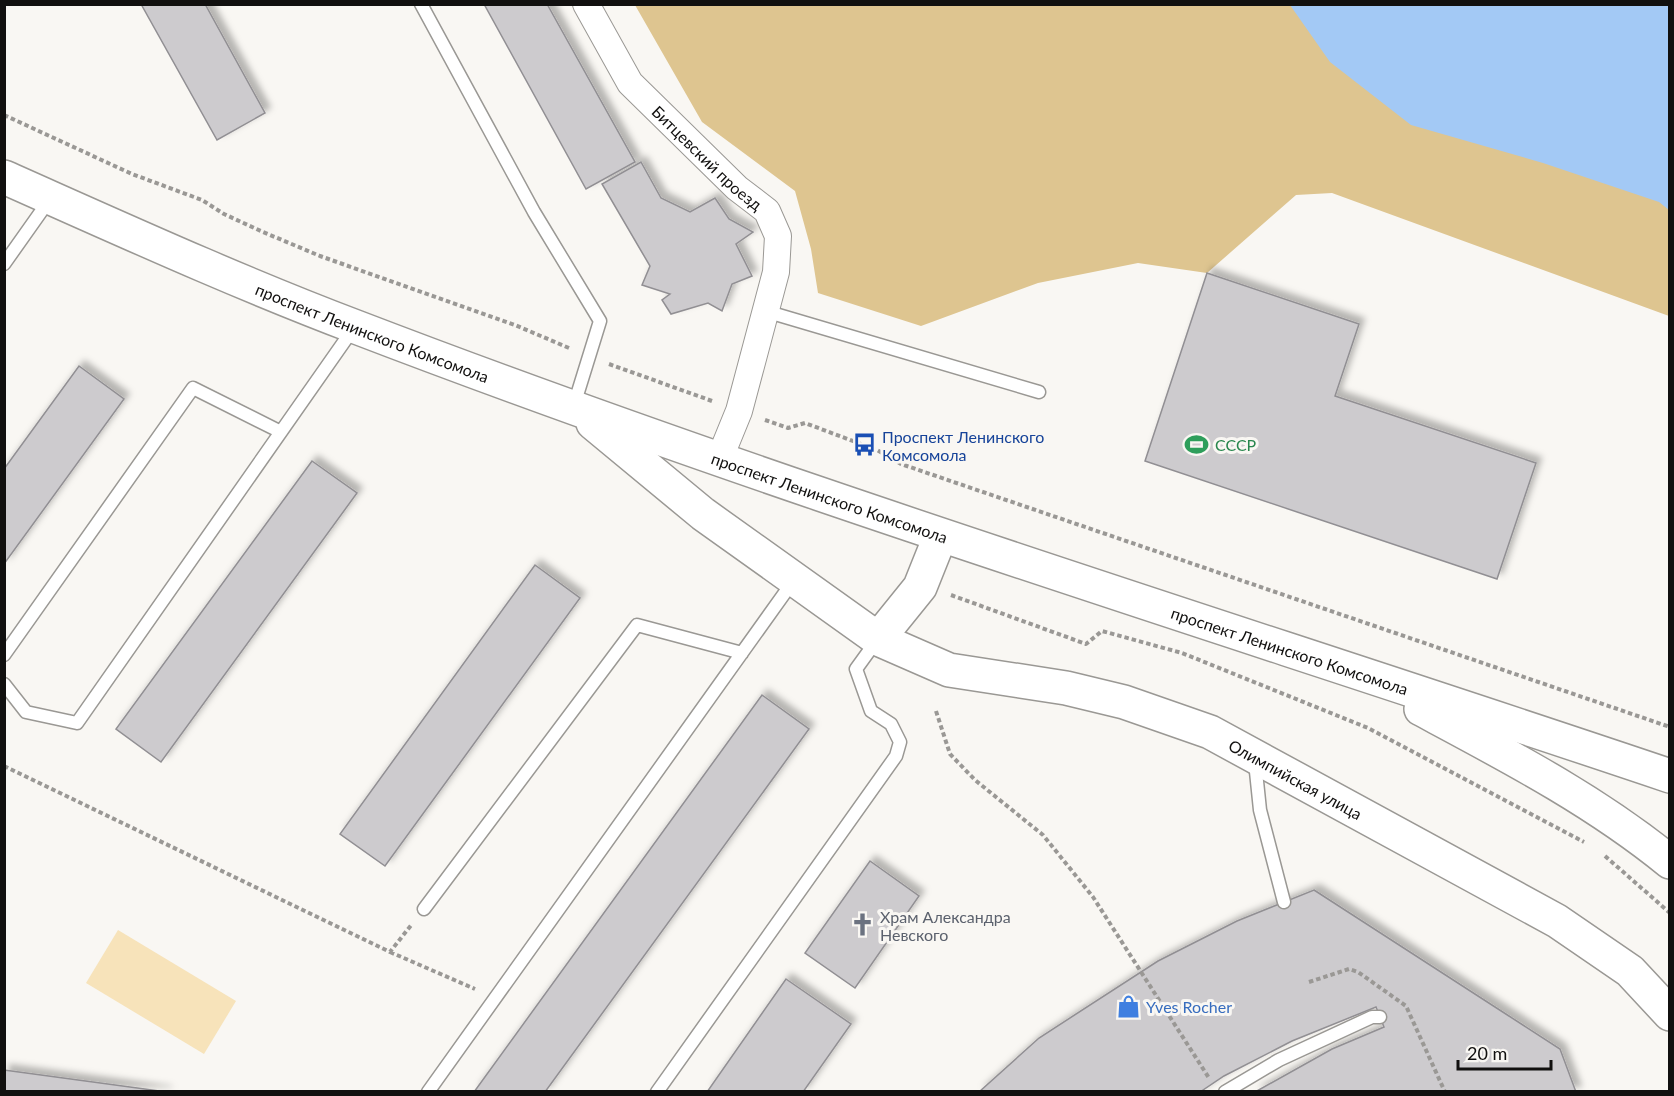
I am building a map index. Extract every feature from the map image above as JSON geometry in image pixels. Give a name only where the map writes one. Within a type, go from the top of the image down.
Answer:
[{"type":"main road","name":"проспект Ленинского Комсомола","points":[[4,177],[354,327],[719,460],[940,537],[1292,649],[1670,776]]},
{"type":"main road","name":"Олимпийская улица","points":[[573,406],[703,514],[878,639],[949,670],[1066,688],[1124,702],[1210,732],[1360,816],[1557,921],[1630,971],[1670,1014]]},
{"type":"main road","points":[[703,514],[704,497],[719,460]]},
{"type":"main road","points":[[878,639],[920,587],[940,537]]},
{"type":"main road","points":[[1292,649],[1408,702],[1529,767],[1602,813],[1670,862]]},
{"type":"street","name":"Битцевский проезд","points":[[586,4],[630,83],[737,188],[767,211],[778,236],[776,272],[739,411],[719,460]]},
{"type":"lane","points":[[421,4],[534,212],[600,321],[573,406]]},
{"type":"lane","points":[[4,264],[51,198]]},
{"type":"lane","points":[[765,311],[1039,392]]},
{"type":"lane","points":[[4,684],[26,712],[77,723],[354,327]]},
{"type":"lane","points":[[4,656],[193,387],[281,432]]},
{"type":"lane","points":[[428,1092],[794,579]]},
{"type":"lane","points":[[424,909],[637,625],[742,653]]},
{"type":"lane","points":[[657,1092],[896,756],[900,742],[891,724],[871,711],[856,669],[878,639]]},
{"type":"lane","points":[[1254,755],[1260,810],[1284,902]]},
{"type":"lane","points":[[1225,1092],[1279,1060],[1372,1017],[1380,1017]]},
{"type":"path","points":[[4,115],[132,174],[202,200],[224,214],[320,256],[515,325],[589,357],[788,428],[805,423],[878,450],[901,464],[1670,727]]},
{"type":"path","points":[[948,594],[1086,644],[1102,632],[1182,653],[1368,728],[1585,843]]},
{"type":"path","points":[[936,711],[950,754],[975,780],[1043,835],[1093,897],[1212,1082]]},
{"type":"path","points":[[4,766],[390,952],[495,997]]},
{"type":"path","points":[[1603,855],[1670,913]]},
{"type":"path","points":[[390,952],[424,909]]},
{"type":"shaded area","points":[[635,5],[1669,5],[1669,316],[1332,193],[1296,195],[1207,273],[1138,263],[1038,283],[921,326],[818,293],[811,249],[795,191],[702,122]]},
{"type":"shaded area","points":[[118,930],[236,1001],[204,1054],[86,983]]},
{"type":"water","points":[[1290,5],[1669,5],[1669,210],[1659,202],[1543,163],[1411,125],[1330,62]]},
{"type":"building","points":[[141,4],[205,4],[265,113],[217,140]]},
{"type":"building","points":[[484,4],[547,4],[635,162],[586,189]]},
{"type":"building","points":[[641,162],[661,198],[690,212],[715,198],[729,219],[753,232],[736,244],[752,276],[732,284],[722,311],[708,303],[671,314],[662,300],[670,294],[642,285],[650,266],[602,184]]},
{"type":"building","points":[[1207,273],[1359,324],[1335,396],[1536,463],[1497,579],[1145,461]]},
{"type":"building","points":[[79,366],[124,399],[4,564],[4,469]]},
{"type":"building","points":[[312,461],[357,493],[161,762],[116,729]]},
{"type":"building","points":[[535,565],[580,598],[385,866],[340,834]]},
{"type":"building","points":[[762,695],[809,729],[545,1092],[474,1092]]},
{"type":"building","name":"Храм Александра Невского","points":[[870,861],[919,896],[855,988],[805,953]]},
{"type":"building","points":[[1314,890],[1560,1049],[1576,1092],[1255,1092],[1332,1049],[1384,1027],[1376,1007],[1292,1041],[1224,1076],[1200,1092],[979,1092],[1039,1038],[1158,961],[1237,921]]},
{"type":"building","points":[[786,979],[851,1024],[803,1092],[707,1092]]},
{"type":"building","points":[[4,1070],[167,1092],[4,1092]]},
{"type":"place","name":"СССР","points":[[1197,444]]},
{"type":"place","name":"Проспект Ленинского Комсомола","points":[[864,445]]},
{"type":"place","name":"Храм Александра Невского","points":[[862,925]]},
{"type":"place","name":"Yves Rocher","points":[[1128,1006]]}]
